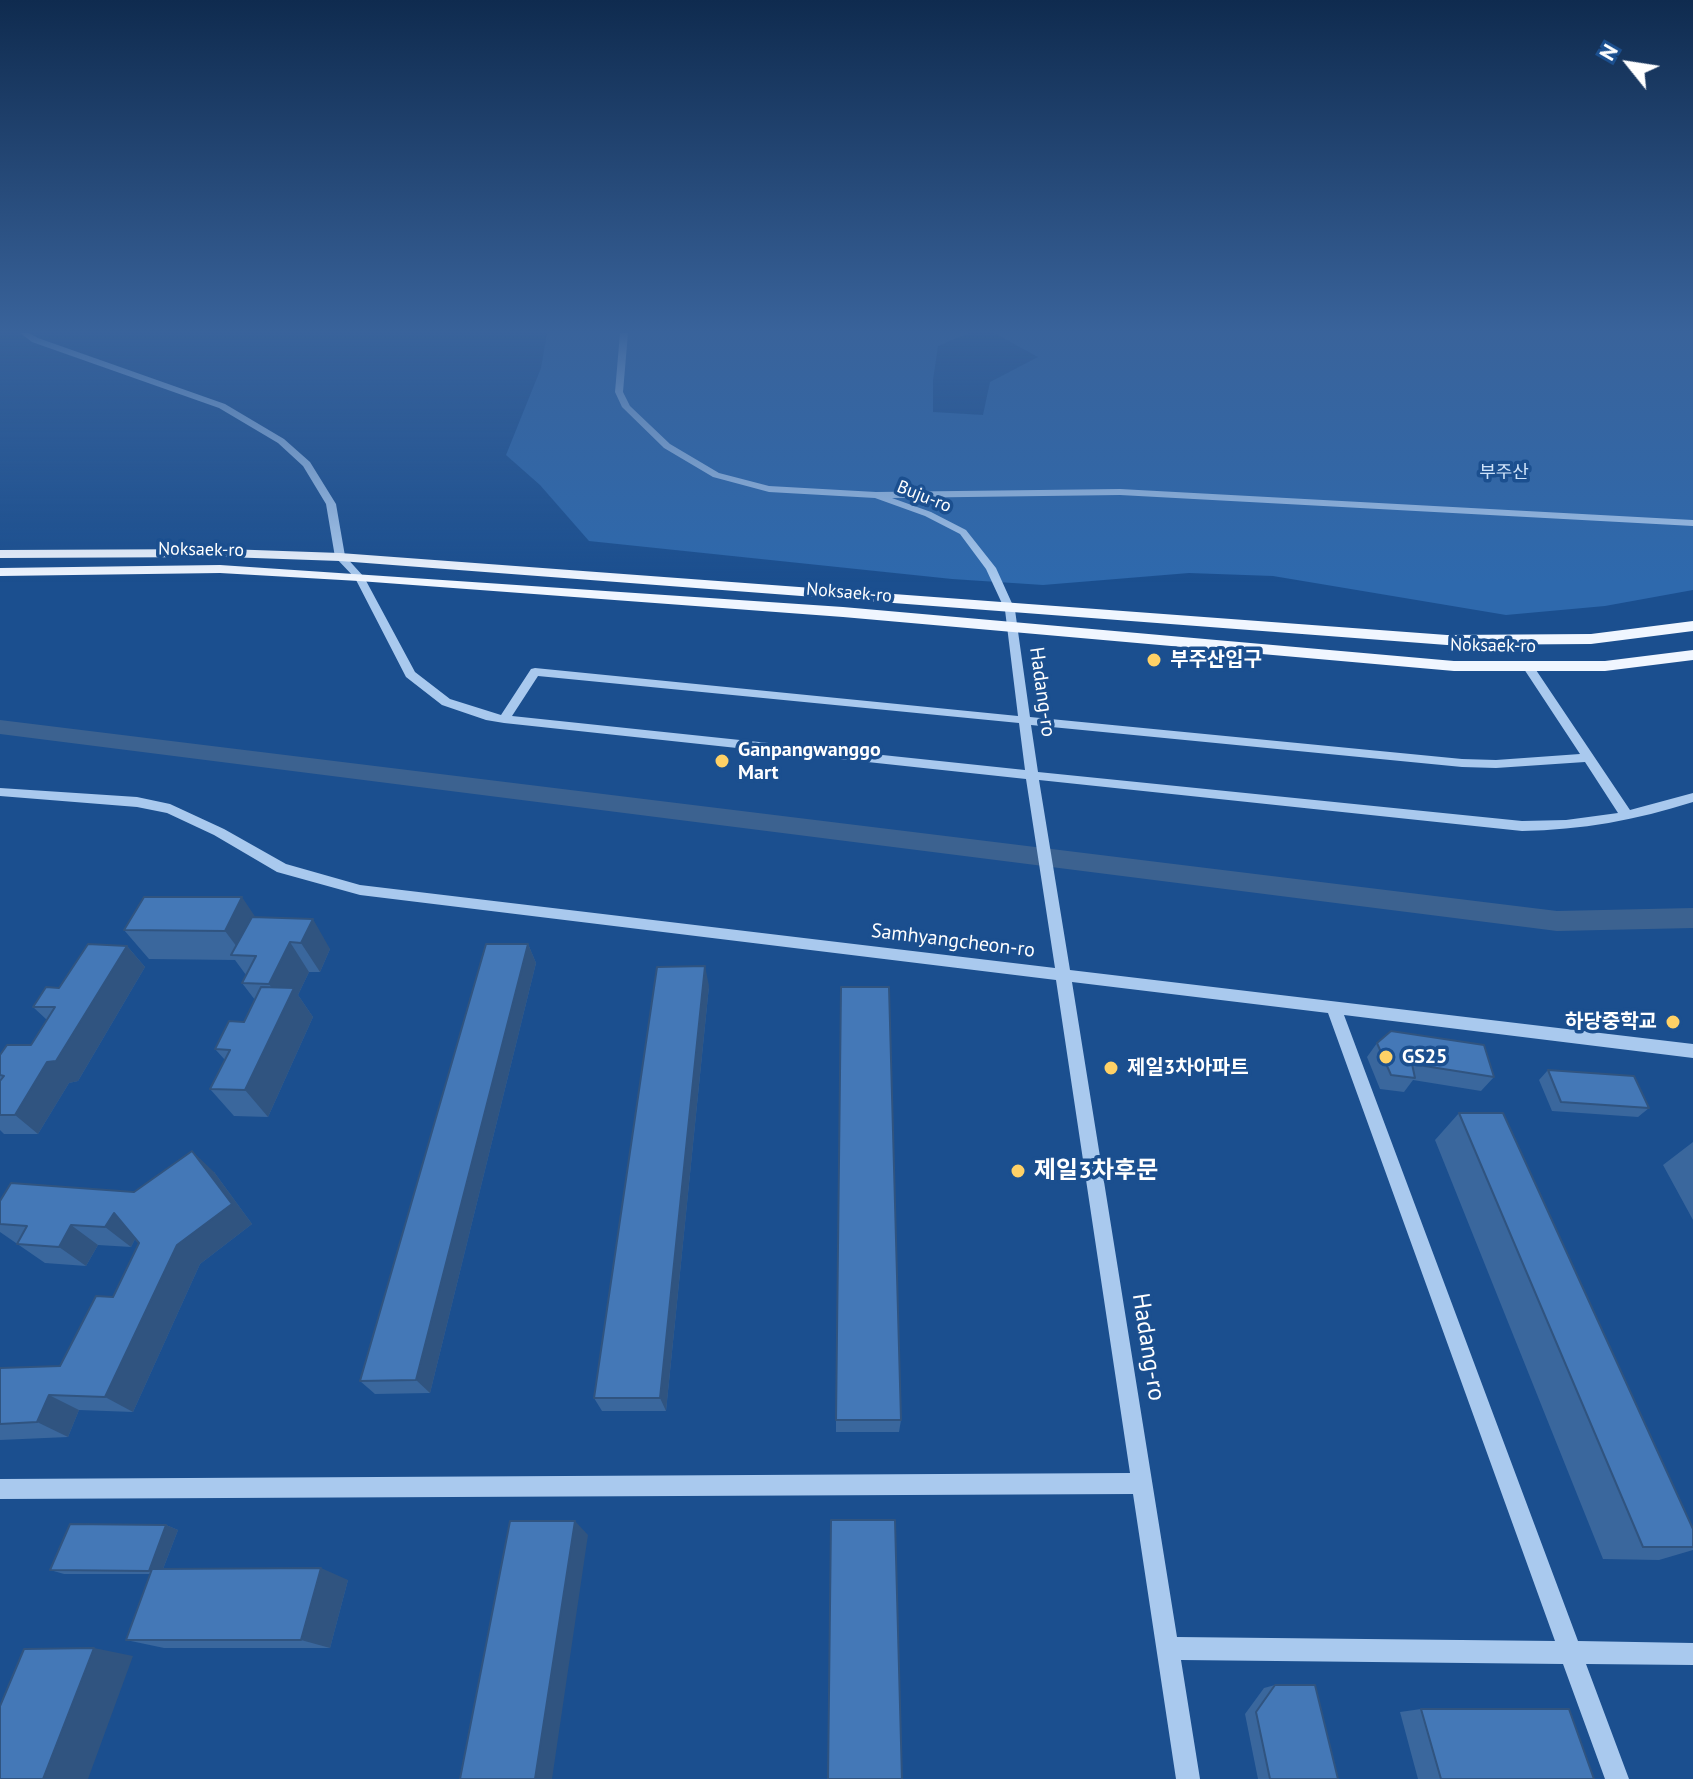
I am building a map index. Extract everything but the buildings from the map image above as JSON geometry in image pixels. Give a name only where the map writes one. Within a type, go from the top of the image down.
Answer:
[{"type":"main road","name":"Noksaek-ro","points":[[0,554],[226,553],[340,557],[1010,610],[1447,640],[1591,639],[1693,626]]},
{"type":"main road","name":"Noksaek-ro","points":[[0,572],[220,569],[359,577],[843,612],[1454,666],[1605,666],[1693,655]]},
{"type":"street","points":[[239,416],[281,441],[307,464],[331,504],[340,557],[359,577],[410,674],[446,702],[504,719],[1032,777],[1522,826],[1551,826],[1627,816],[1693,797]]},
{"type":"street","points":[[635,416],[667,446],[716,475],[769,489],[876,495],[1120,492],[1693,523]]},
{"type":"street","name":"Buju-ro","points":[[876,495],[928,514],[963,532],[991,568],[1010,610]]},
{"type":"street","name":"Hadang-ro","points":[[1010,610],[1023,719],[1188,1779]]},
{"type":"street","points":[[1528,666],[1627,816]]},
{"type":"street","points":[[504,719],[535,672],[1462,763],[1511,764],[1589,758]]},
{"type":"street","name":"Samhyangcheon-ro","points":[[0,792],[137,802],[186,815],[282,868],[360,890],[1693,1051]]},
{"type":"street","points":[[1334,1008],[1617,1779]]},
{"type":"street","points":[[0,1489],[1143,1483]]},
{"type":"street","points":[[1168,1648],[1693,1654]]},
{"type":"green space","name":"부주산","points":[[522,416],[1693,416],[1693,590],[1605,606],[1506,615],[1273,576],[1189,573],[1043,585],[952,579],[589,541],[540,485],[506,455]]},
{"type":"waterway","points":[[0,727],[1557,921],[1693,918]]},
{"type":"place","name":"부주산입구","points":[[1154,660]]},
{"type":"place","name":"Ganpangwanggo Mart","points":[[722,761]]},
{"type":"place","name":"하당중학교","points":[[1673,1022]]},
{"type":"place","name":"GS25","points":[[1386,1057]]},
{"type":"place","name":"제일3차아파트","points":[[1111,1068]]},
{"type":"place","name":"제일3차후문","points":[[1018,1171]]}]
